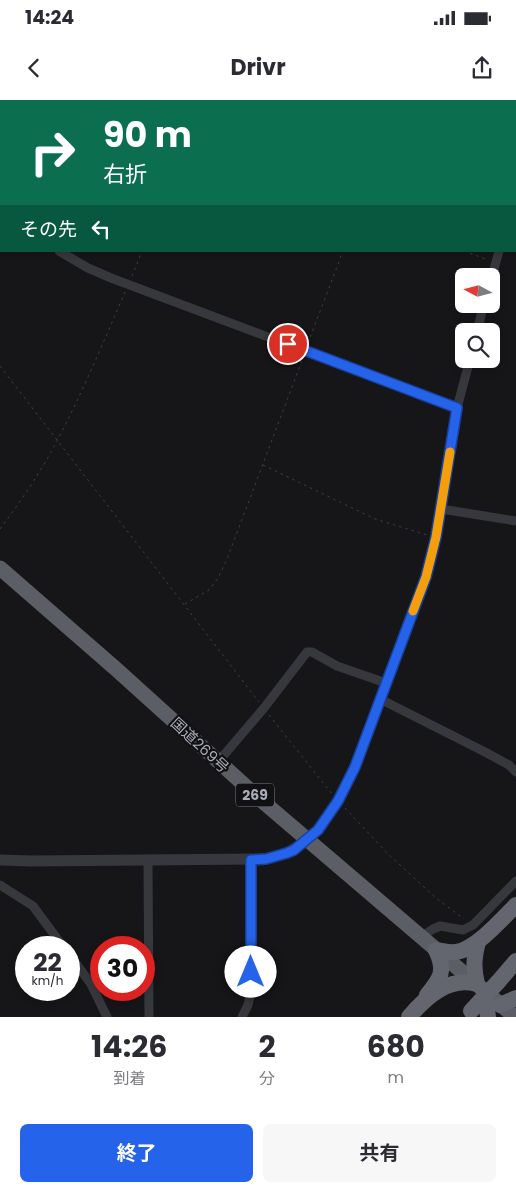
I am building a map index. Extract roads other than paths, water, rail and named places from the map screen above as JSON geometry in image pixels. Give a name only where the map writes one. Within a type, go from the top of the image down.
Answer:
[{"type":"highway","name":"国道269号","points":[[0,568],[123,675],[218,762],[436,950],[486,985],[500,1005],[515,1017]]},
{"type":"highway","points":[[413,1013],[439,980],[442,973],[442,964],[436,950],[458,952],[468,949],[516,906]]},
{"type":"highway","points":[[478,942],[473,970],[486,985],[488,1017]]},
{"type":"highway","points":[[468,1014],[486,985],[516,962]]},
{"type":"highway","points":[[413,1013],[432,994],[451,984],[460,981],[486,985]]},
{"type":"highway","points":[[500,1005],[516,998]]},
{"type":"street","points":[[61,252],[88,268],[457,408]]},
{"type":"street","points":[[495,268],[499,252]]},
{"type":"street","points":[[0,860],[251,860],[278,857],[294,850],[318,830],[338,801],[355,767],[426,577],[436,537],[457,408],[468,368]]},
{"type":"street","points":[[441,509],[516,521]]},
{"type":"street","points":[[218,762],[264,708],[307,652],[312,652],[337,666],[386,683]]},
{"type":"street","points":[[380,699],[485,752],[516,772]]},
{"type":"street","points":[[148,860],[149,1017]]},
{"type":"street","points":[[242,1017],[248,1005],[251,991],[251,860]]},
{"type":"street","points":[[421,937],[433,928],[440,926],[464,930],[473,925],[516,881]]},
{"type":"street","points":[[0,885],[33,906],[55,936]]},
{"type":"street","points":[[80,970],[90,984],[107,1017]]}]
